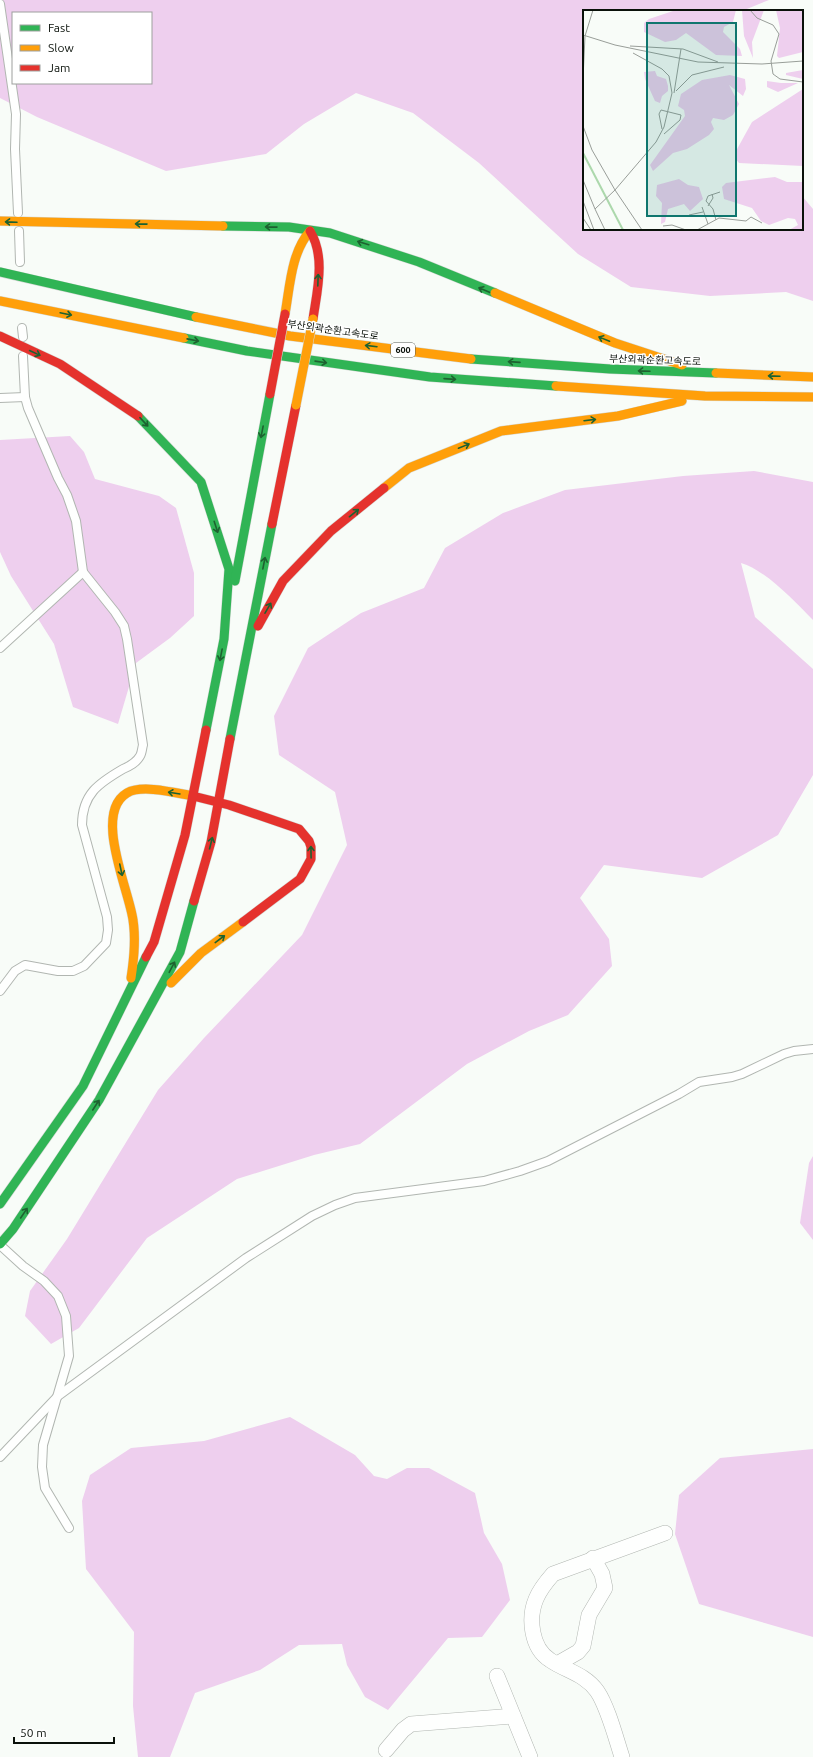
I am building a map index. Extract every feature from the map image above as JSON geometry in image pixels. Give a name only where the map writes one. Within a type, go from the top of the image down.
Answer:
[{"type":"highway","points":[[0,221],[289,227],[330,233],[419,262],[615,344],[708,373]]},
{"type":"highway","points":[[0,1204],[83,1086],[154,942],[185,835],[224,639],[297,253],[300,242],[310,231]]},
{"type":"highway","points":[[0,1245],[13,1229],[99,1100],[180,952],[211,842],[248,642],[313,319],[317,289],[318,253],[316,241],[310,231]]},
{"type":"highway","name":"부산외곽순환고속도로","points":[[0,272],[170,312],[290,336],[462,358],[610,369],[813,377]]},
{"type":"highway","name":"600","points":[[0,301],[247,351],[430,377],[705,396],[813,397]]},
{"type":"highway","points":[[0,336],[60,364],[136,414],[201,482],[229,569],[224,639]]},
{"type":"highway","points":[[248,642],[283,581],[331,531],[409,468],[501,431],[618,416],[705,396]]},
{"type":"highway","points":[[130,991],[134,956],[133,915],[113,833],[112,816],[116,805],[130,792],[155,790],[219,802],[299,829],[308,837],[312,857],[308,869],[300,879],[191,962],[151,1004]]},
{"type":"street","points":[[622,1757],[598,1692],[587,1679],[548,1659],[539,1650],[535,1641],[532,1617],[536,1601],[544,1585],[553,1574],[593,1558],[665,1533]]},
{"type":"street","points":[[557,1664],[578,1652],[583,1646],[589,1615],[605,1588],[602,1574],[593,1558]]},
{"type":"street","points":[[497,1676],[530,1757]]},
{"type":"street","points":[[386,1750],[403,1730],[411,1724],[513,1716]]},
{"type":"lane","points":[[0,4],[16,114],[15,149],[18,213]]},
{"type":"lane","points":[[18,231],[20,262]]},
{"type":"lane","points":[[22,328],[23,337]]},
{"type":"lane","points":[[0,991],[15,971],[25,966],[58,971],[73,971],[84,966],[106,943],[108,930],[107,917],[82,824],[82,812],[85,802],[91,793],[105,779],[135,763],[141,756],[143,745],[124,626],[115,612],[83,572],[76,521],[68,495],[32,420],[25,397],[23,356]]},
{"type":"lane","points":[[0,398],[25,397]]},
{"type":"lane","points":[[0,648],[83,572]]},
{"type":"lane","points":[[0,1457],[16,1438],[58,1396],[246,1258],[312,1216],[334,1205],[355,1198],[484,1181],[520,1171],[548,1161],[680,1094],[699,1082],[732,1077],[742,1074],[784,1054],[794,1051],[813,1049]]},
{"type":"lane","points":[[0,1245],[23,1266],[44,1281],[58,1296],[66,1316],[69,1356],[43,1445],[42,1467],[45,1488],[69,1528]]},
{"type":"shaded area","points":[[0,0],[769,0],[744,10],[583,10],[583,230],[803,230],[803,197],[813,209],[813,301],[786,292],[710,296],[631,287],[578,254],[479,163],[413,113],[356,93],[304,124],[266,154],[166,171],[37,117],[0,98]]},
{"type":"shaded area","points":[[70,436],[84,452],[95,479],[159,496],[176,508],[194,573],[194,616],[170,638],[136,663],[118,724],[73,707],[54,644],[11,576],[0,552],[0,440]]},
{"type":"shaded area","points":[[754,471],[813,482],[813,620],[780,587],[761,573],[741,563],[755,617],[813,669],[813,775],[778,835],[702,878],[604,865],[580,898],[609,939],[612,966],[568,1015],[529,1031],[467,1064],[360,1144],[314,1155],[237,1179],[147,1238],[79,1328],[51,1344],[25,1316],[30,1291],[67,1239],[158,1090],[204,1038],[302,935],[347,845],[335,792],[279,755],[274,716],[308,648],[361,613],[424,588],[445,548],[503,513],[565,490],[683,476]]},
{"type":"shaded area","points":[[813,1156],[813,1240],[800,1223],[809,1163]]},
{"type":"shaded area","points":[[290,1417],[355,1455],[374,1476],[387,1479],[407,1468],[429,1468],[475,1493],[484,1533],[502,1564],[510,1600],[482,1637],[448,1638],[388,1710],[365,1697],[347,1665],[342,1644],[299,1645],[260,1670],[195,1693],[170,1757],[138,1757],[133,1706],[134,1632],[86,1569],[82,1501],[90,1475],[131,1448],[204,1441]]},
{"type":"shaded area","points":[[813,1449],[813,1637],[699,1604],[675,1534],[679,1495],[720,1458]]},
{"type":"traffic: fast","points":[[223,226],[289,227],[330,233],[419,262],[495,293]]},
{"type":"traffic: fast","points":[[0,272],[196,317]]},
{"type":"traffic: fast","points":[[184,338],[247,351],[430,377],[556,386]]},
{"type":"traffic: fast","points":[[471,359],[610,369],[716,373]]},
{"type":"traffic: fast","points":[[235,581],[270,394]]},
{"type":"traffic: fast","points":[[138,416],[201,482],[229,569],[224,639],[206,730]]},
{"type":"traffic: fast","points":[[230,739],[272,524]]},
{"type":"traffic: fast","points":[[0,1244],[13,1229],[99,1100],[180,952],[194,901]]},
{"type":"traffic: fast","points":[[0,1204],[83,1086],[146,957]]},
{"type":"traffic: slow","points":[[0,221],[223,226]]},
{"type":"traffic: slow","points":[[285,314],[295,260],[299,249],[310,231]]},
{"type":"traffic: slow","points":[[495,293],[615,343],[682,365]]},
{"type":"traffic: slow","points":[[0,301],[184,338]]},
{"type":"traffic: slow","points":[[196,317],[290,336],[471,359]]},
{"type":"traffic: slow","points":[[296,405],[313,319]]},
{"type":"traffic: slow","points":[[716,373],[813,377]]},
{"type":"traffic: slow","points":[[556,386],[705,396],[813,397]]},
{"type":"traffic: slow","points":[[384,488],[409,468],[501,431],[618,416],[682,401]]},
{"type":"traffic: slow","points":[[131,978],[134,949],[134,927],[120,872],[113,834],[113,817],[117,803],[127,793],[133,790],[141,789],[159,790],[193,796]]},
{"type":"traffic: slow","points":[[171,983],[201,953],[243,922]]},
{"type":"traffic: jam","points":[[310,231],[315,241],[319,263],[318,286],[313,319]]},
{"type":"traffic: jam","points":[[270,394],[285,314]]},
{"type":"traffic: jam","points":[[0,336],[60,364],[138,416]]},
{"type":"traffic: jam","points":[[272,524],[296,405]]},
{"type":"traffic: jam","points":[[258,626],[283,581],[331,531],[384,488]]},
{"type":"traffic: jam","points":[[146,957],[154,942],[185,835],[206,730]]},
{"type":"traffic: jam","points":[[194,901],[211,842],[230,739]]},
{"type":"traffic: jam","points":[[193,796],[229,805],[299,829],[309,841],[311,847],[311,859],[300,879],[243,922]]}]
